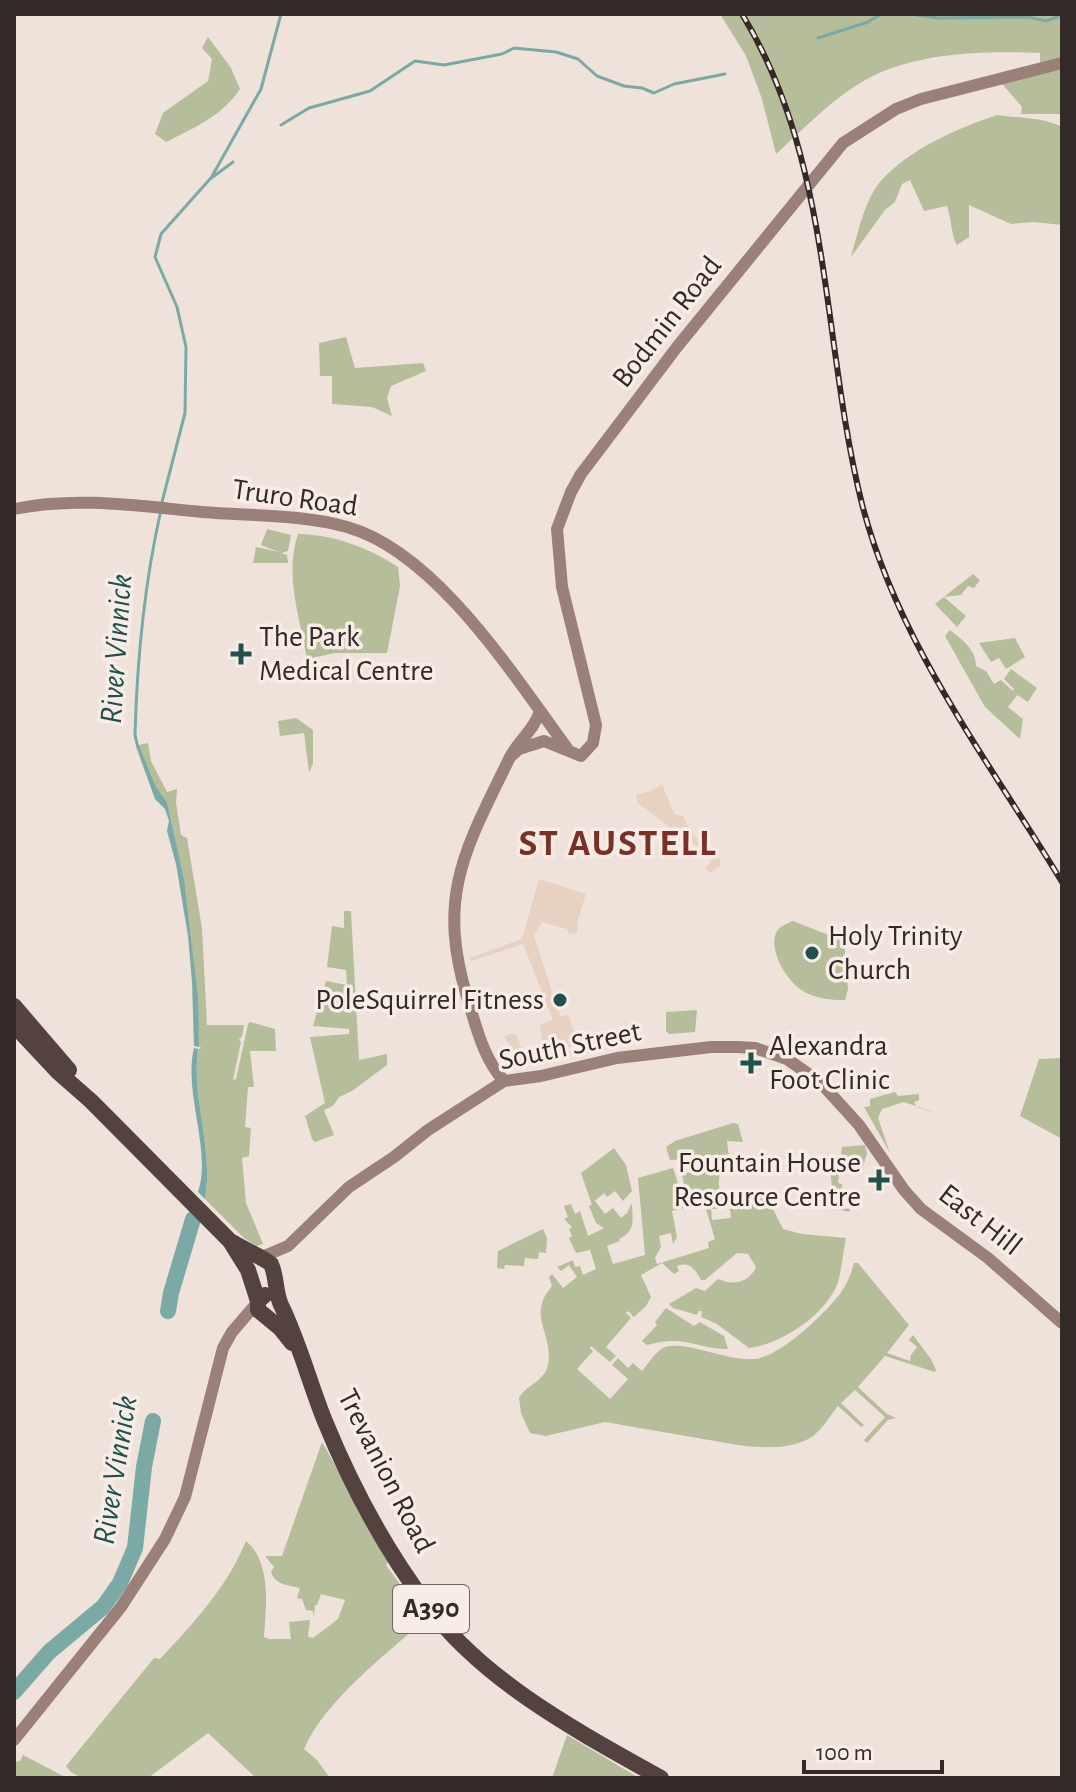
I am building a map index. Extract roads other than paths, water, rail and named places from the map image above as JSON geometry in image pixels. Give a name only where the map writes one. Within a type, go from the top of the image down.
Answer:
[{"type":"highway","name":"A390","points":[[14,1006],[67,1067],[88,1098]]},
{"type":"highway","name":"A390","points":[[14,1025],[207,1219],[261,1267],[297,1337],[300,1355]]},
{"type":"highway","name":"A390","points":[[261,1267],[262,1310],[300,1355]]},
{"type":"highway","points":[[262,1310],[279,1313],[280,1302]]},
{"type":"highway","name":"Trevanion Road","points":[[300,1355],[351,1478],[390,1547],[435,1615],[468,1649],[520,1692],[568,1726],[661,1778]]},
{"type":"main road","name":"Bodmin Road","points":[[568,750],[577,756],[585,755],[593,743],[596,730],[562,587],[557,553],[557,529],[561,515],[581,474],[677,347],[843,143],[896,109],[921,99],[1062,63]]},
{"type":"main road","name":"Truro Road","points":[[14,509],[41,503],[115,503],[327,523],[380,540],[437,583],[473,624],[568,750]]},
{"type":"main road","points":[[504,1081],[496,1073],[483,1047],[466,993],[457,956],[453,913],[463,859],[510,757],[540,711]]},
{"type":"main road","points":[[510,757],[519,749],[544,741],[568,750]]},
{"type":"main road","name":"South Street","points":[[261,1267],[288,1246],[349,1187],[428,1130],[504,1081],[541,1076],[596,1062],[711,1047],[755,1048],[787,1059],[820,1082],[859,1125],[875,1149]]},
{"type":"main road","name":"East Hill","points":[[875,1149],[904,1190],[930,1218],[988,1258],[1062,1323]]},
{"type":"main road","points":[[14,1740],[121,1607],[165,1539],[185,1497],[223,1348],[232,1332],[262,1310]]},
{"type":"water","points":[[139,745],[156,787],[167,802],[184,880],[198,997],[199,1047],[194,1046],[188,936],[167,831],[169,821],[165,809],[155,799],[138,752]]},
{"type":"water","points":[[194,1048],[198,1049],[197,1086],[207,1161],[205,1199],[198,1192],[202,1158],[192,1084]]},
{"type":"waterway","points":[[211,178],[261,89],[281,14]]},
{"type":"waterway","points":[[818,38],[868,22],[881,14]]},
{"type":"waterway","points":[[909,14],[939,18],[1029,17],[1046,21],[1062,15]]},
{"type":"waterway","points":[[281,125],[309,108],[370,91],[415,61],[444,65],[502,54],[514,48],[556,52],[578,59],[597,76],[654,93],[674,84],[725,74]]},
{"type":"waterway","name":"River Vinnick","points":[[162,502],[185,413],[186,347],[177,307],[155,257],[161,234],[210,179],[233,162]]},
{"type":"waterway","name":"River Vinnick","points":[[138,748],[135,735],[140,650],[150,566],[161,510]]},
{"type":"waterway","name":"River Vinnick","points":[[168,1311],[193,1219]]},
{"type":"waterway","name":"River Vinnick","points":[[14,1692],[49,1652],[103,1607],[120,1583],[135,1548],[144,1467],[153,1421]]},
{"type":"railway","points":[[742,14],[772,71],[793,130],[809,191],[849,442],[862,504],[878,555],[898,605],[948,700],[1062,882]]},
{"type":"place","name":"The Park Medical Centre","points":[[241,654]]},
{"type":"place","name":"Holy Trinity Church","points":[[812,953]]},
{"type":"place","name":"PoleSquirrel Fitness","points":[[560,1000]]},
{"type":"place","name":"Alexandra Foot Clinic","points":[[751,1063]]},
{"type":"place","name":"Fountain House Resource Centre","points":[[879,1180]]},
{"type":"district","name":"ST AUSTELL","points":[[618,844]]}]
